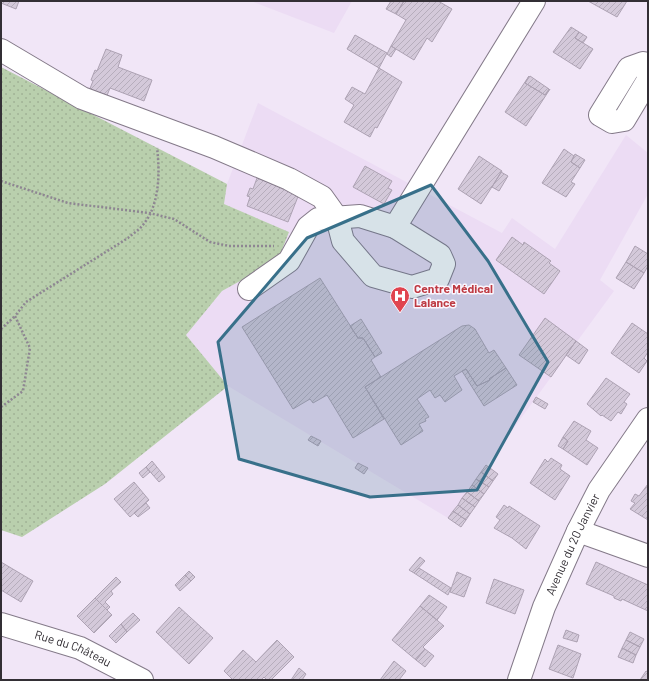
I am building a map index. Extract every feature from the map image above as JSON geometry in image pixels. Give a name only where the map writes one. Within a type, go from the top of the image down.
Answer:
[{"type":"street","points":[[394,227],[534,1]]},
{"type":"street","points":[[1,50],[82,98],[214,147],[289,179],[322,197],[337,218],[343,241],[373,276],[412,287],[438,279],[444,264],[440,255],[394,227],[360,216],[337,218],[318,219],[308,227],[296,246],[289,261],[249,289]]},
{"type":"street","points":[[648,64],[629,68],[600,115],[612,122],[624,120],[648,80]]},
{"type":"street","name":"Avenue du 20 Janvier","points":[[519,680],[544,607],[578,531],[600,490],[648,419]]},
{"type":"street","points":[[578,531],[648,556]]},
{"type":"street","name":"Rue du Château","points":[[1,624],[80,648],[142,680]]},
{"type":"path","points":[[1,329],[15,316],[26,302],[128,238],[143,226],[157,194],[160,168],[157,147],[163,129]]},
{"type":"path","points":[[1,181],[68,203],[149,213],[174,219],[210,242],[229,246],[296,246]]},
{"type":"path","points":[[1,407],[23,391],[30,348],[15,316]]},
{"type":"highlighted area","points":[[431,185],[488,261],[548,362],[477,490],[370,497],[239,459],[218,342],[307,238]]},
{"type":"shaded area","points":[[251,1],[352,1],[334,33]]},
{"type":"shaded area","name":"Centre Médical Lalance","points":[[258,103],[502,233],[512,218],[555,249],[626,135],[648,153],[648,194],[600,280],[614,291],[448,518],[228,386],[186,335],[222,291],[278,260],[289,232],[224,204],[227,184]]},
{"type":"green space","points":[[1,67],[227,184],[224,204],[289,232],[278,260],[222,291],[186,335],[228,386],[105,484],[22,537],[1,530]]},
{"type":"building","points":[[1,1],[19,1],[16,9],[1,3]]},
{"type":"building","points":[[391,1],[404,1],[396,14],[386,9]]},
{"type":"building","points":[[404,1],[438,1],[452,9],[432,42],[427,38],[414,60],[391,46],[406,20],[396,14]]},
{"type":"building","points":[[588,1],[627,1],[617,17]]},
{"type":"building","points":[[571,27],[579,32],[575,38],[593,49],[580,69],[553,52]]},
{"type":"building","points":[[579,32],[587,37],[583,43],[575,38]]},
{"type":"building","points":[[355,35],[387,53],[379,68],[347,49]]},
{"type":"building","points":[[391,46],[396,49],[391,57],[387,54]]},
{"type":"building","points":[[106,49],[122,55],[118,67],[152,80],[144,101],[110,88],[106,98],[89,91],[95,70],[97,71]]},
{"type":"building","points":[[379,68],[402,82],[377,128],[375,127],[370,137],[344,122],[354,105],[345,99],[352,87],[365,94]]},
{"type":"building","points":[[529,76],[525,83],[545,95],[550,89],[526,126],[505,112]]},
{"type":"building","points":[[530,76],[549,89],[545,95],[525,83]]},
{"type":"building","points":[[564,149],[574,156],[571,162],[580,168],[571,182],[575,184],[566,197],[542,183]]},
{"type":"building","points":[[575,154],[585,160],[580,168],[571,162]]},
{"type":"building","points":[[479,156],[502,171],[481,204],[458,189]]},
{"type":"building","points":[[365,166],[392,181],[388,188],[392,190],[384,204],[353,187]]},
{"type":"building","points":[[501,172],[508,176],[499,191],[492,187]]},
{"type":"building","points":[[257,178],[299,194],[288,222],[247,206],[250,197],[247,196],[250,188],[253,189]]},
{"type":"building","points":[[512,237],[523,245],[524,242],[551,261],[549,263],[560,271],[544,294],[496,260]]},
{"type":"building","points":[[635,246],[648,254],[648,266],[644,273],[626,262]]},
{"type":"building","points":[[626,262],[644,273],[634,289],[616,278]]},
{"type":"building","points":[[320,278],[358,338],[363,338],[375,357],[371,360],[381,377],[365,387],[384,419],[353,438],[327,395],[313,403],[310,399],[293,409],[242,327]]},
{"type":"building","points":[[545,318],[576,341],[551,377],[519,355]]},
{"type":"building","points":[[361,319],[382,353],[375,357],[363,338],[358,338],[350,326]]},
{"type":"building","points":[[632,323],[648,334],[648,352],[644,358],[647,361],[639,373],[611,353]]},
{"type":"building","points":[[469,325],[475,329],[489,353],[494,350],[506,368],[489,379],[490,380],[477,386],[466,369],[454,376],[462,390],[445,402],[440,395],[435,398],[430,390],[417,399],[429,417],[425,419],[426,421],[419,424],[423,431],[401,445],[365,387],[462,326]]},
{"type":"building","points":[[576,341],[588,350],[579,364],[566,355]]},
{"type":"building","points":[[506,368],[517,385],[484,406],[462,371],[466,369],[477,386],[490,380],[489,379]]},
{"type":"building","points":[[606,378],[630,394],[624,402],[627,404],[621,414],[618,412],[611,421],[602,415],[601,416],[587,404]]},
{"type":"building","points":[[536,397],[548,404],[545,409],[533,402]]},
{"type":"building","points":[[574,421],[591,431],[586,440],[598,448],[587,465],[563,449],[568,441],[563,437]]},
{"type":"building","points":[[311,436],[321,441],[318,446],[308,440]]},
{"type":"building","points":[[563,437],[568,441],[563,449],[558,446]]},
{"type":"building","points":[[551,458],[562,465],[560,469],[570,476],[555,500],[530,483],[545,459],[548,462]]},
{"type":"building","points":[[152,461],[165,477],[159,482],[146,467]]},
{"type":"building","points":[[358,463],[368,468],[364,474],[355,468]]},
{"type":"building","points":[[486,465],[498,474],[493,481],[481,472]]},
{"type":"building","points":[[146,467],[150,472],[143,478],[139,473]]},
{"type":"building","points":[[481,472],[493,481],[489,487],[476,479]]},
{"type":"building","points":[[476,479],[489,487],[484,494],[472,485]]},
{"type":"building","points":[[134,482],[149,500],[130,517],[114,499]]},
{"type":"building","points":[[648,484],[648,520],[630,509],[635,503],[631,501],[635,494],[639,496]]},
{"type":"building","points":[[472,485],[484,494],[479,501],[467,492]]},
{"type":"building","points":[[467,492],[479,501],[475,507],[462,498]]},
{"type":"building","points":[[462,498],[475,507],[470,514],[458,505]]},
{"type":"building","points":[[146,503],[150,508],[138,517],[134,513]]},
{"type":"building","points":[[458,505],[470,514],[466,520],[453,511]]},
{"type":"building","points":[[504,505],[508,508],[509,506],[540,526],[526,549],[512,538],[494,528],[500,520],[496,517]]},
{"type":"building","points":[[453,511],[466,520],[461,527],[448,518]]},
{"type":"building","points":[[420,557],[425,561],[414,573],[409,570]]},
{"type":"building","points":[[1,562],[33,581],[21,602],[1,590]]},
{"type":"building","points":[[596,562],[648,585],[648,611],[622,599],[621,601],[614,598],[614,596],[586,584]]},
{"type":"building","points":[[419,568],[451,588],[448,595],[414,573]]},
{"type":"building","points":[[189,571],[195,577],[191,581],[185,575]]},
{"type":"building","points":[[457,572],[471,578],[464,597],[450,592]]},
{"type":"building","points":[[185,575],[191,581],[180,591],[175,585]]},
{"type":"building","points":[[116,577],[121,582],[111,591],[113,594],[105,602],[110,607],[107,610],[95,598]]},
{"type":"building","points":[[494,579],[524,590],[515,614],[486,603]]},
{"type":"building","points":[[429,595],[447,607],[437,620],[420,606]]},
{"type":"building","points":[[95,598],[112,615],[94,633],[77,616]]},
{"type":"building","points":[[420,606],[444,626],[423,647],[425,649],[416,660],[392,640]]},
{"type":"building","points":[[179,607],[213,638],[189,664],[156,632]]},
{"type":"building","points":[[133,613],[140,620],[127,632],[121,624]]},
{"type":"building","points":[[121,624],[127,632],[116,643],[109,636]]},
{"type":"building","points":[[566,630],[579,635],[577,642],[563,638]]},
{"type":"building","points":[[630,632],[644,639],[640,647],[626,640]]},
{"type":"building","points":[[277,640],[294,657],[271,680],[267,680],[264,677],[261,680],[233,680],[224,671],[243,650],[256,662]]},
{"type":"building","points":[[626,640],[640,647],[636,655],[622,648]]},
{"type":"building","points":[[558,645],[581,654],[573,678],[549,669]]},
{"type":"building","points":[[622,648],[636,655],[633,663],[618,657]]},
{"type":"building","points":[[425,649],[434,656],[425,667],[416,660]]},
{"type":"building","points":[[394,661],[406,671],[399,680],[380,680]]},
{"type":"building","points":[[299,668],[306,674],[302,680],[291,680]]},
{"type":"building","points":[[646,671],[648,672],[648,680],[640,680]]},
{"type":"place","name":"Centre Médical Lalance","points":[[400,313]]}]
